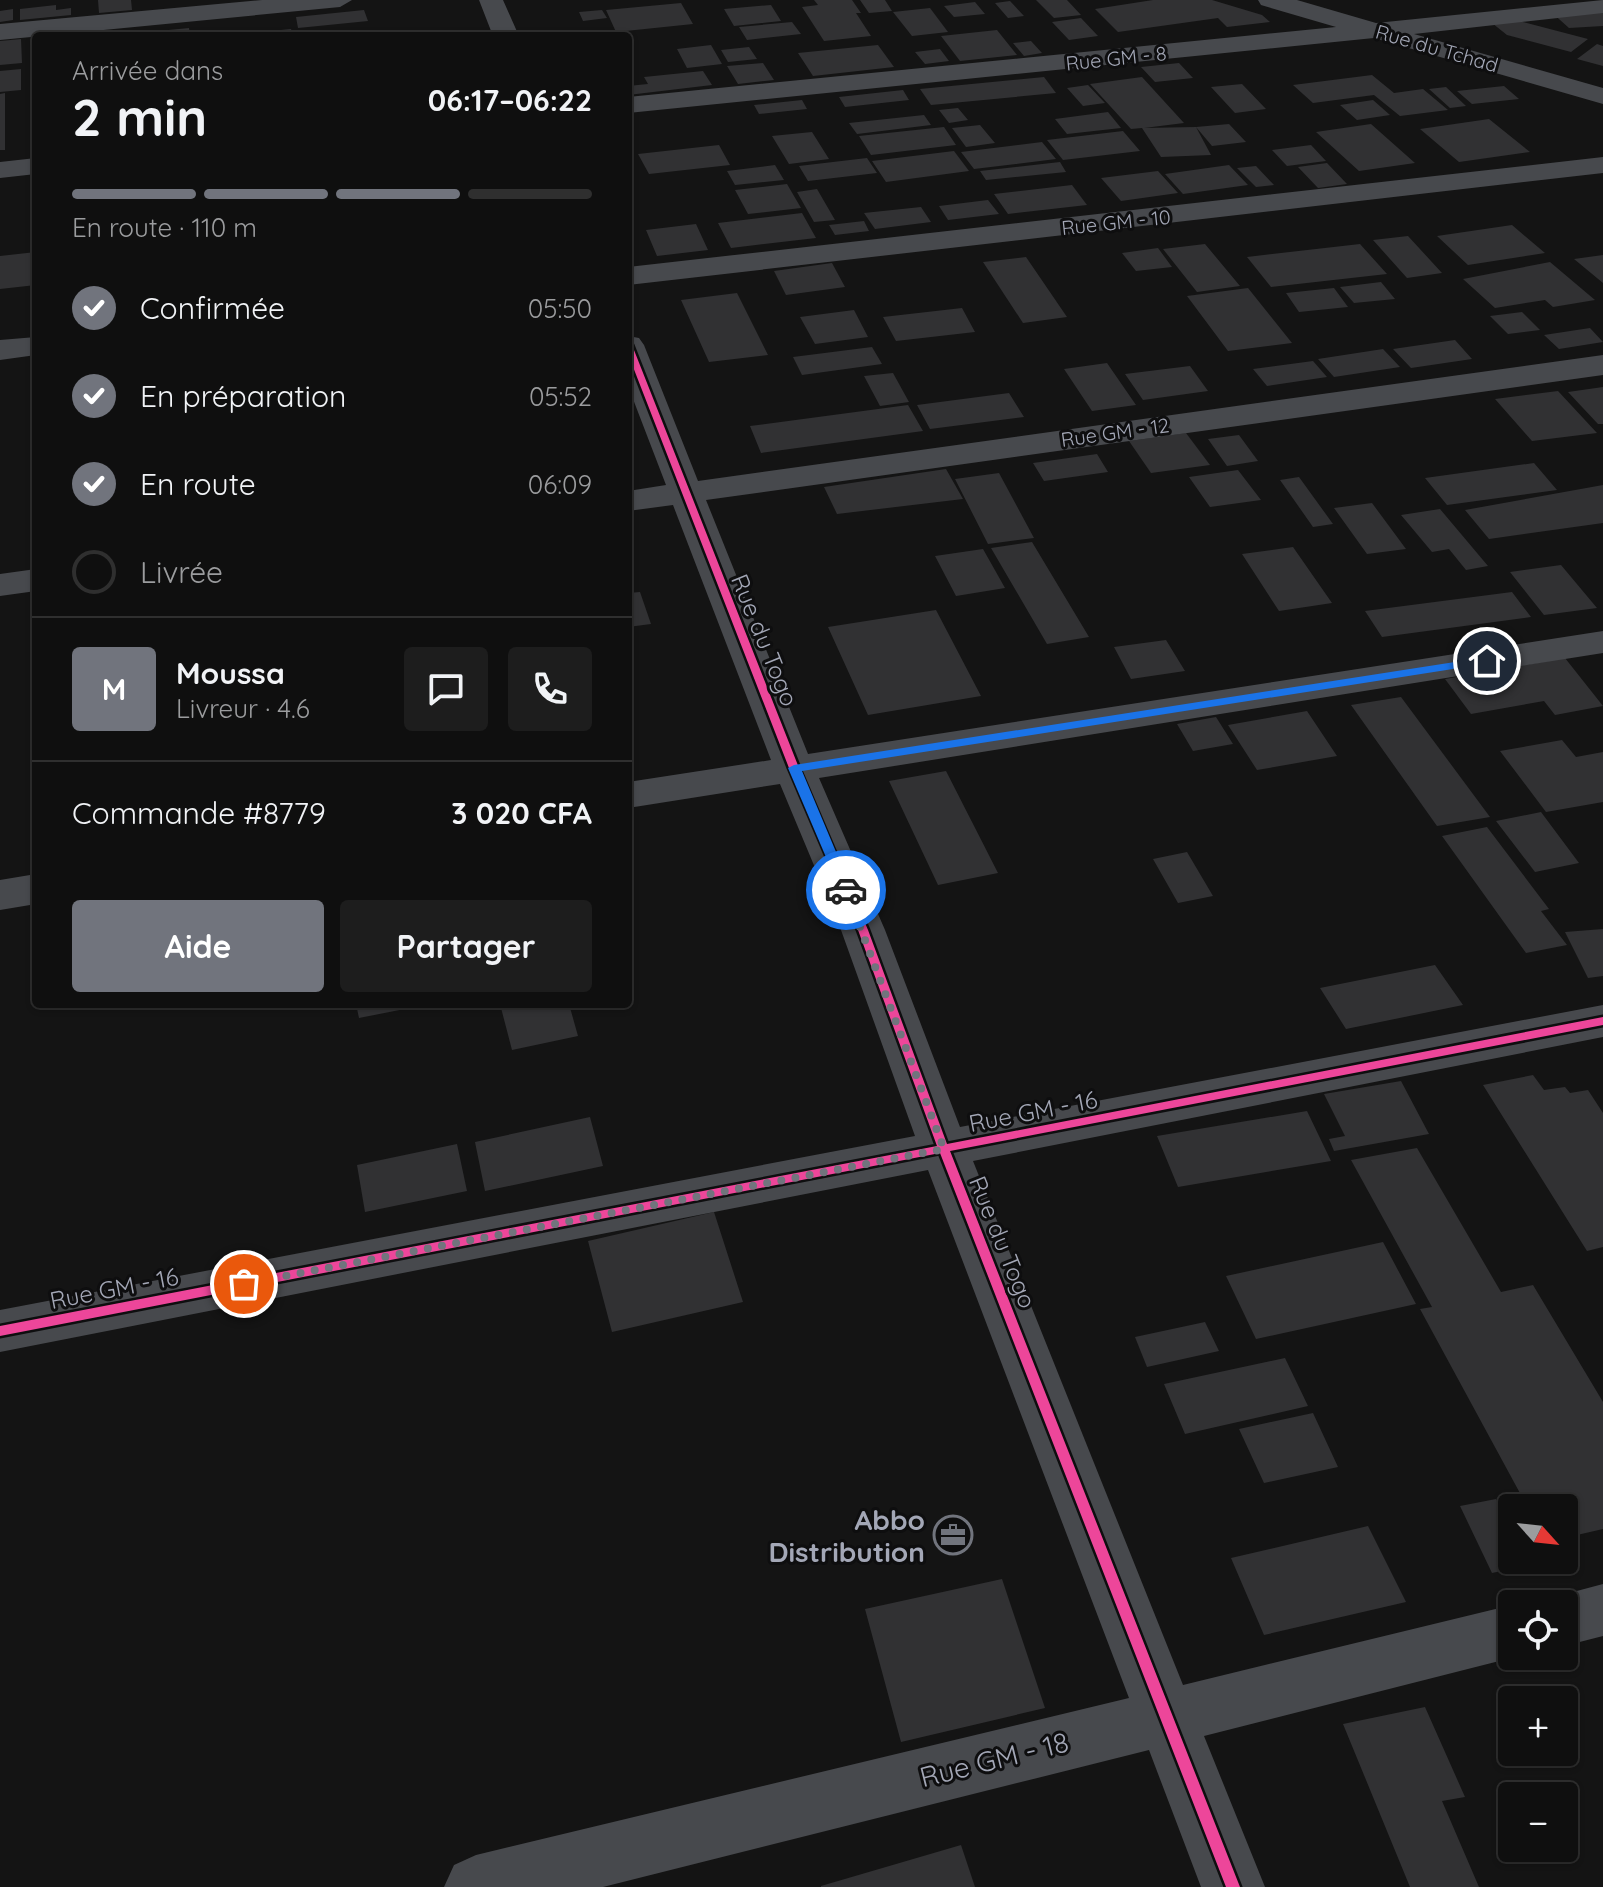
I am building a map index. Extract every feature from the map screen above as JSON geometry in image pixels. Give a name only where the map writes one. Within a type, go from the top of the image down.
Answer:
[{"type":"street","points":[[0,32],[340,0]]},
{"type":"street","points":[[491,0],[504,32]]},
{"type":"street","name":"Rue du Tchad","points":[[1270,0],[1603,96]]},
{"type":"street","points":[[1438,0],[1461,20]]},
{"type":"street","name":"Rue GM - 8","points":[[632,105],[1603,6]]},
{"type":"street","name":"Rue GM - 10","points":[[632,276],[1603,165]]},
{"type":"street","points":[[0,170],[32,166]]},
{"type":"street","points":[[0,350],[32,346]]},
{"type":"street","name":"Rue du Togo","points":[[632,355],[794,768],[863,930],[944,1149],[1233,1887]]},
{"type":"street","name":"Rue GM - 12","points":[[632,500],[1603,365]]},
{"type":"street","points":[[0,585],[32,581]]},
{"type":"street","points":[[632,794],[1603,642]]},
{"type":"street","points":[[0,895],[32,890]]},
{"type":"street","name":"Rue GM - 16","points":[[0,1331],[1603,1021]]},
{"type":"street","points":[[1578,1616],[1603,1610]]},
{"type":"street","name":"Rue GM - 18","points":[[476,1887],[1498,1635]]},
{"type":"building","points":[[98,0],[131,0],[132,10],[99,13]]},
{"type":"building","points":[[814,0],[852,0],[861,13],[856,13],[871,36],[824,41],[802,7],[818,5]]},
{"type":"building","points":[[860,0],[885,0],[892,11],[869,13]]},
{"type":"building","points":[[1036,0],[1067,0],[1081,15],[1054,18]]},
{"type":"building","points":[[1153,0],[1212,0],[1262,15],[1270,22],[1227,27],[1218,18],[1118,32],[1095,9]]},
{"type":"building","points":[[1010,1],[1024,16],[1008,18],[995,3]]},
{"type":"building","points":[[975,2],[985,14],[954,17],[944,6]]},
{"type":"building","points":[[681,3],[693,24],[616,32],[606,10]]},
{"type":"building","points":[[56,5],[56,10],[71,8],[71,15],[20,20],[20,9]]},
{"type":"building","points":[[771,5],[781,21],[734,26],[724,9]]},
{"type":"building","points":[[1603,7],[1603,26],[1569,28],[1550,11]]},
{"type":"building","points":[[930,8],[948,32],[912,36],[893,12]]},
{"type":"building","points":[[13,9],[13,20],[0,22],[0,11]]},
{"type":"building","points":[[364,10],[368,21],[298,28],[296,17]]},
{"type":"building","points":[[602,10],[607,18],[583,21],[579,12]]},
{"type":"building","points":[[1081,18],[1098,36],[1069,40],[1052,22]]},
{"type":"building","points":[[1515,20],[1588,39],[1571,52],[1507,35],[1492,23]]},
{"type":"building","points":[[792,22],[801,34],[747,40],[739,27]]},
{"type":"building","points":[[189,28],[190,32],[148,32]]},
{"type":"building","points":[[291,29],[292,32],[261,32]]},
{"type":"building","points":[[997,30],[1017,55],[960,61],[941,36]]},
{"type":"building","points":[[21,39],[22,63],[0,65],[0,41]]},
{"type":"building","points":[[1031,41],[1042,53],[1024,56],[1013,43]]},
{"type":"building","points":[[1597,44],[1603,46],[1603,66],[1577,59]]},
{"type":"building","points":[[711,45],[722,64],[687,68],[677,49]]},
{"type":"building","points":[[878,45],[894,67],[813,76],[798,53]]},
{"type":"building","points":[[749,47],[757,59],[728,62],[721,50]]},
{"type":"building","points":[[940,49],[949,61],[925,64],[915,52]]},
{"type":"building","points":[[763,63],[774,80],[738,84],[727,66]]},
{"type":"building","points":[[1179,63],[1193,78],[1155,82],[1141,67]]},
{"type":"building","points":[[21,69],[21,90],[0,92],[0,71]]},
{"type":"building","points":[[703,71],[712,85],[632,95],[632,86],[648,84],[644,77]]},
{"type":"building","points":[[1372,75],[1394,93],[1423,89],[1448,110],[1400,116],[1374,95],[1313,103],[1293,85]]},
{"type":"building","points":[[1044,77],[1056,93],[931,105],[920,89]]},
{"type":"building","points":[[1142,77],[1184,123],[1144,128],[1196,127],[1211,155],[1161,157],[1142,128],[1131,129],[1090,84]]},
{"type":"building","points":[[1242,84],[1266,109],[1235,113],[1211,87]]},
{"type":"building","points":[[1088,85],[1105,103],[1083,106],[1067,88]]},
{"type":"building","points":[[1504,86],[1519,99],[1472,104],[1457,91]]},
{"type":"building","points":[[1446,87],[1466,106],[1450,108],[1429,89]]},
{"type":"building","points":[[903,90],[909,100],[845,107],[839,97]]},
{"type":"building","points":[[5,93],[5,150],[0,150],[0,94]]},
{"type":"building","points":[[802,100],[807,109],[759,114],[754,105]]},
{"type":"building","points":[[1373,100],[1390,115],[1357,120],[1340,105]]},
{"type":"building","points":[[958,108],[968,120],[949,123],[939,110]]},
{"type":"building","points":[[1108,112],[1121,128],[1067,134],[1055,119]]},
{"type":"building","points":[[924,115],[931,125],[857,134],[849,123]]},
{"type":"building","points":[[1489,119],[1530,152],[1459,162],[1420,129]]},
{"type":"building","points":[[1229,124],[1246,142],[1212,146],[1196,127]]},
{"type":"building","points":[[1371,124],[1415,163],[1359,171],[1316,132]]},
{"type":"building","points":[[980,125],[995,143],[966,147],[952,128]]},
{"type":"building","points":[[944,127],[956,145],[871,155],[859,136]]},
{"type":"building","points":[[1123,131],[1140,151],[1063,160],[1047,140]]},
{"type":"building","points":[[812,132],[829,159],[789,164],[772,136]]},
{"type":"building","points":[[1042,142],[1056,159],[974,169],[961,152]]},
{"type":"building","points":[[719,145],[730,165],[649,174],[638,154]]},
{"type":"building","points":[[1311,145],[1326,161],[1287,166],[1272,150]]},
{"type":"building","points":[[954,151],[969,171],[886,182],[872,161]]},
{"type":"building","points":[[867,158],[877,173],[808,181],[799,166]]},
{"type":"building","points":[[1060,162],[1066,172],[986,180],[980,171]]},
{"type":"building","points":[[1327,163],[1347,184],[1318,188],[1298,167]]},
{"type":"building","points":[[775,165],[784,180],[735,185],[727,171]]},
{"type":"building","points":[[1229,165],[1248,185],[1183,194],[1165,174]]},
{"type":"building","points":[[1256,166],[1274,185],[1256,187],[1237,168]]},
{"type":"building","points":[[1158,171],[1178,193],[1121,201],[1101,178]]},
{"type":"building","points":[[787,184],[801,208],[748,214],[735,190]]},
{"type":"building","points":[[1072,185],[1087,205],[1008,214],[994,194]]},
{"type":"building","points":[[817,189],[835,220],[814,222],[797,192]]},
{"type":"building","points":[[988,200],[999,214],[948,220],[939,206]]},
{"type":"building","points":[[921,207],[931,222],[875,229],[864,213]]},
{"type":"building","points":[[802,213],[816,238],[731,248],[718,223]]},
{"type":"building","points":[[864,221],[869,231],[835,235],[829,225]]},
{"type":"building","points":[[696,224],[708,250],[657,256],[646,230]]},
{"type":"building","points":[[1512,225],[1545,253],[1468,265],[1437,236]]},
{"type":"building","points":[[1408,236],[1442,273],[1407,278],[1373,240]]},
{"type":"building","points":[[1205,244],[1240,286],[1197,292],[1163,249]]},
{"type":"building","points":[[1360,244],[1387,274],[1271,287],[1247,257]]},
{"type":"building","points":[[1158,248],[1172,267],[1136,271],[1122,253]]},
{"type":"building","points":[[32,252],[32,285],[0,289],[0,256]]},
{"type":"building","points":[[1603,255],[1603,283],[1574,259]]},
{"type":"building","points":[[1026,257],[1067,317],[1023,323],[983,262]]},
{"type":"building","points":[[1550,262],[1595,300],[1553,307],[1545,300],[1495,308],[1463,279]]},
{"type":"building","points":[[832,263],[845,287],[786,295],[774,271]]},
{"type":"building","points":[[1381,282],[1395,299],[1354,303],[1340,287]]},
{"type":"building","points":[[1248,288],[1292,343],[1228,351],[1187,296]]},
{"type":"building","points":[[1334,288],[1348,307],[1299,312],[1286,293]]},
{"type":"building","points":[[737,293],[768,355],[709,362],[681,300]]},
{"type":"building","points":[[962,308],[975,332],[896,341],[883,317]]},
{"type":"building","points":[[854,310],[868,337],[815,344],[800,317]]},
{"type":"building","points":[[1522,312],[1540,330],[1508,334],[1490,316]]},
{"type":"building","points":[[1590,328],[1603,342],[1559,349],[1544,335]]},
{"type":"building","points":[[1455,340],[1472,359],[1411,368],[1393,349]]},
{"type":"building","points":[[872,347],[882,364],[802,375],[793,357]]},
{"type":"building","points":[[1383,349],[1400,367],[1334,377],[1318,359]]},
{"type":"building","points":[[1313,361],[1327,377],[1267,386],[1253,369]]},
{"type":"building","points":[[1107,363],[1136,405],[1092,411],[1064,369]]},
{"type":"building","points":[[1190,366],[1208,391],[1143,400],[1125,374]]},
{"type":"building","points":[[893,373],[909,402],[880,406],[864,376]]},
{"type":"building","points":[[1603,387],[1603,424],[1598,424],[1568,392]]},
{"type":"building","points":[[1558,391],[1597,433],[1532,441],[1495,399]]},
{"type":"building","points":[[1009,393],[1024,417],[930,429],[917,405]]},
{"type":"building","points":[[908,405],[923,431],[761,453],[750,426]]},
{"type":"building","points":[[1186,433],[1210,465],[1151,473],[1129,441]]},
{"type":"building","points":[[1239,435],[1258,461],[1227,466],[1208,439]]},
{"type":"building","points":[[1097,454],[1108,472],[1044,481],[1033,463]]},
{"type":"building","points":[[1534,463],[1557,490],[1447,505],[1425,478]]},
{"type":"building","points":[[946,469],[963,499],[837,514],[824,487]]},
{"type":"building","points":[[1238,470],[1261,500],[1210,507],[1189,477]]},
{"type":"building","points":[[999,473],[1034,538],[988,544],[955,479]]},
{"type":"building","points":[[1299,477],[1333,524],[1313,527],[1280,480]]},
{"type":"building","points":[[1603,485],[1603,523],[1489,539],[1465,510]]},
{"type":"building","points":[[1372,503],[1406,549],[1367,554],[1334,508]]},
{"type":"building","points":[[1440,509],[1488,566],[1466,570],[1449,549],[1432,552],[1401,515]]},
{"type":"building","points":[[1032,542],[1089,637],[1047,644],[991,548]]},
{"type":"building","points":[[1293,547],[1332,603],[1279,611],[1242,554]]},
{"type":"building","points":[[983,549],[1005,588],[956,596],[935,556]]},
{"type":"building","points":[[1561,565],[1597,608],[1544,615],[1510,572]]},
{"type":"building","points":[[640,592],[651,624],[632,626],[632,593]]},
{"type":"building","points":[[1512,592],[1531,617],[1382,637],[1365,611]]},
{"type":"building","points":[[936,610],[981,696],[868,715],[828,627]]},
{"type":"building","points":[[1166,640],[1185,671],[1131,679],[1114,647]]},
{"type":"building","points":[[1565,658],[1603,706],[1555,715],[1544,701],[1471,714],[1445,679]]},
{"type":"building","points":[[1401,697],[1490,817],[1437,826],[1351,705]]},
{"type":"building","points":[[1307,711],[1337,756],[1257,770],[1228,725]]},
{"type":"building","points":[[1216,717],[1233,744],[1193,751],[1177,724]]},
{"type":"building","points":[[1562,740],[1576,757],[1603,752],[1603,802],[1546,812],[1500,751]]},
{"type":"building","points":[[946,771],[998,873],[938,885],[889,781]]},
{"type":"building","points":[[1541,812],[1579,863],[1535,872],[1496,821]]},
{"type":"building","points":[[1487,827],[1549,909],[1541,911],[1567,945],[1526,953],[1442,836]]},
{"type":"building","points":[[1187,852],[1213,896],[1178,903],[1153,859]]},
{"type":"building","points":[[1603,929],[1603,976],[1588,978],[1565,932]]},
{"type":"building","points":[[1435,965],[1463,1005],[1346,1029],[1320,988]]},
{"type":"building","points":[[357,1008],[410,1008],[359,1018]]},
{"type":"building","points":[[501,1008],[570,1008],[578,1036],[512,1050]]},
{"type":"building","points":[[1533,1075],[1544,1090],[1565,1087],[1570,1093],[1588,1090],[1603,1113],[1603,1247],[1587,1251],[1483,1085]]},
{"type":"building","points":[[1401,1081],[1429,1134],[1334,1151],[1329,1139],[1345,1136],[1324,1094]]},
{"type":"building","points":[[1307,1111],[1331,1161],[1178,1187],[1157,1136]]},
{"type":"building","points":[[590,1117],[603,1166],[485,1191],[475,1142]]},
{"type":"building","points":[[457,1144],[467,1191],[365,1212],[357,1165]]},
{"type":"building","points":[[1417,1148],[1501,1292],[1533,1285],[1603,1402],[1603,1529],[1578,1535],[1578,1494],[1520,1494],[1420,1309],[1432,1307],[1351,1160]]},
{"type":"building","points":[[714,1212],[743,1302],[612,1332],[588,1241]]},
{"type":"building","points":[[1383,1242],[1416,1304],[1256,1339],[1226,1276]]},
{"type":"building","points":[[1205,1322],[1219,1351],[1147,1367],[1135,1337]]},
{"type":"building","points":[[1285,1358],[1308,1406],[1185,1434],[1164,1384]]},
{"type":"building","points":[[1313,1413],[1338,1467],[1264,1483],[1239,1429]]},
{"type":"building","points":[[1496,1499],[1498,1572],[1492,1573],[1460,1506]]},
{"type":"building","points":[[1368,1526],[1406,1602],[1264,1635],[1231,1558]]},
{"type":"building","points":[[1002,1579],[1045,1708],[901,1742],[865,1609]]},
{"type":"building","points":[[1425,1707],[1465,1797],[1442,1801],[1479,1887],[1410,1887],[1343,1724]]},
{"type":"building","points":[[961,1845],[975,1887],[821,1887],[821,1886]]},
{"type":"cycle path","points":[[632,355],[794,768],[863,930],[944,1149],[1233,1887]]},
{"type":"cycle path","points":[[0,1331],[1603,1021]]},
{"type":"way so far","points":[[244,1284],[944,1149],[846,890]]},
{"type":"place","name":"Abbo Distribution","points":[[953,1535]]},
{"type":"route","points":[[846,890],[794,768],[1487,661]]}]
